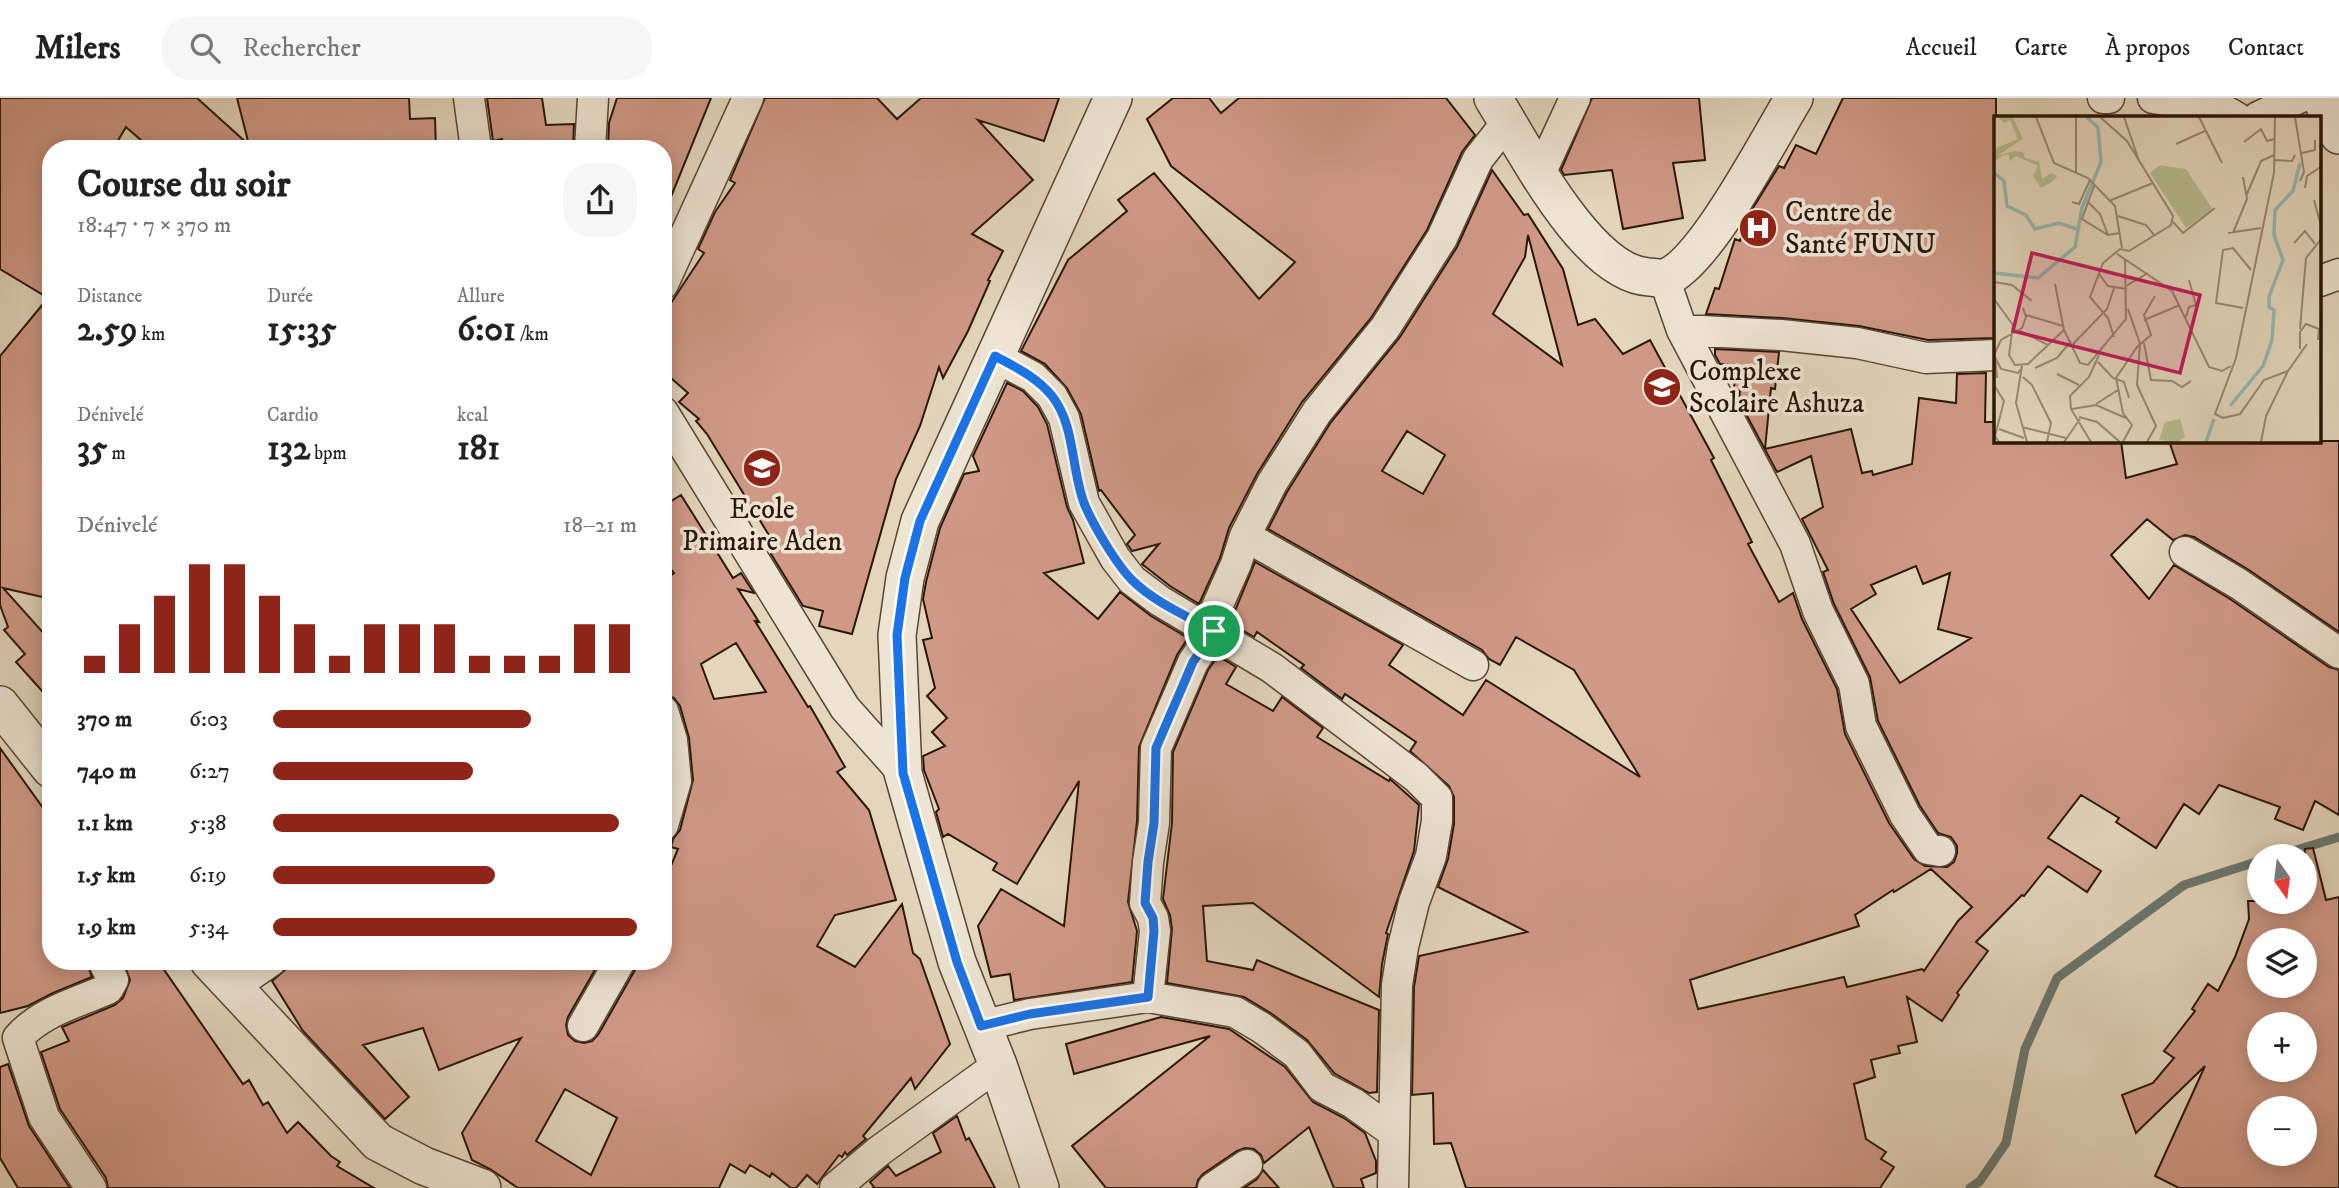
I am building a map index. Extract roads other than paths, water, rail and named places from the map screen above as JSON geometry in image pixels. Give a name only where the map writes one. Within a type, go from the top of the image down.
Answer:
[{"type":"street","points":[[469,98],[475,140]]},
{"type":"street","points":[[591,140],[593,98]]},
{"type":"street","points":[[672,264],[748,98]]},
{"type":"street","points":[[1040,1188],[998,1065],[957,962],[903,773],[897,635],[905,578],[920,521],[1113,98]]},
{"type":"street","points":[[1540,174],[1575,98]]},
{"type":"street","points":[[1500,109],[1583,236],[1605,258],[1636,276],[1664,278],[1686,262],[1710,237],[1794,98]]},
{"type":"street","points":[[2103,98],[2109,98]]},
{"type":"street","points":[[2153,98],[2222,109],[2234,116]]},
{"type":"street","points":[[2260,116],[2300,98]]},
{"type":"street","points":[[2321,98],[2339,135]]},
{"type":"street","points":[[1148,997],[1154,931],[1153,918],[1145,903],[1154,823],[1156,748],[1193,662],[1214,631],[1212,618],[1236,564],[1245,536],[1272,484],[1317,412],[1385,328],[1442,239],[1500,109]]},
{"type":"street","points":[[2322,280],[2339,274]]},
{"type":"street","points":[[1664,278],[1682,330],[1795,544],[1818,611],[1854,684],[1861,726],[1900,804],[1928,849],[1940,851]]},
{"type":"street","points":[[1682,330],[1780,335],[1857,343],[1926,358],[1994,355]]},
{"type":"street","points":[[995,356],[1033,377],[1052,396],[1064,418],[1084,503],[1115,558],[1132,580],[1160,601],[1272,668],[1416,777],[1437,798],[1437,821],[1431,856],[1414,902],[1397,985],[1393,1188]]},
{"type":"street","points":[[672,427],[845,708],[903,773]]},
{"type":"street","points":[[1245,536],[1474,665]]},
{"type":"street","points":[[2185,552],[2239,584],[2339,653]]},
{"type":"street","points":[[0,705],[42,758]]},
{"type":"street","points":[[672,740],[676,781],[672,795]]},
{"type":"street","points":[[91,1188],[44,1117],[18,1038],[27,1027],[54,1012],[108,989],[113,979],[108,970]]},
{"type":"street","points":[[583,1026],[615,970]]},
{"type":"street","points":[[220,974],[378,1142],[424,1166],[482,1188]]},
{"type":"street","points":[[981,1026],[1030,1014],[1148,997],[1235,1012],[1297,1054],[1322,1087],[1353,1103],[1393,1132]]},
{"type":"street","points":[[835,1188],[879,1151],[998,1065]]},
{"type":"street","points":[[1213,1188],[1247,1165]]},
{"type":"waterway","points":[[2316,844],[2339,837]]},
{"type":"waterway","points":[[1970,1188],[1980,1181],[2006,1143],[2025,1049],[2057,978],[2184,885],[2247,865]]},
{"type":"place","name":"Centre de Santé FUNU","points":[[1758,228]]},
{"type":"place","name":"Complexe Scolaire Ashuza","points":[[1662,387]]},
{"type":"place","name":"Ecole Primaire Aden","points":[[762,468]]}]
